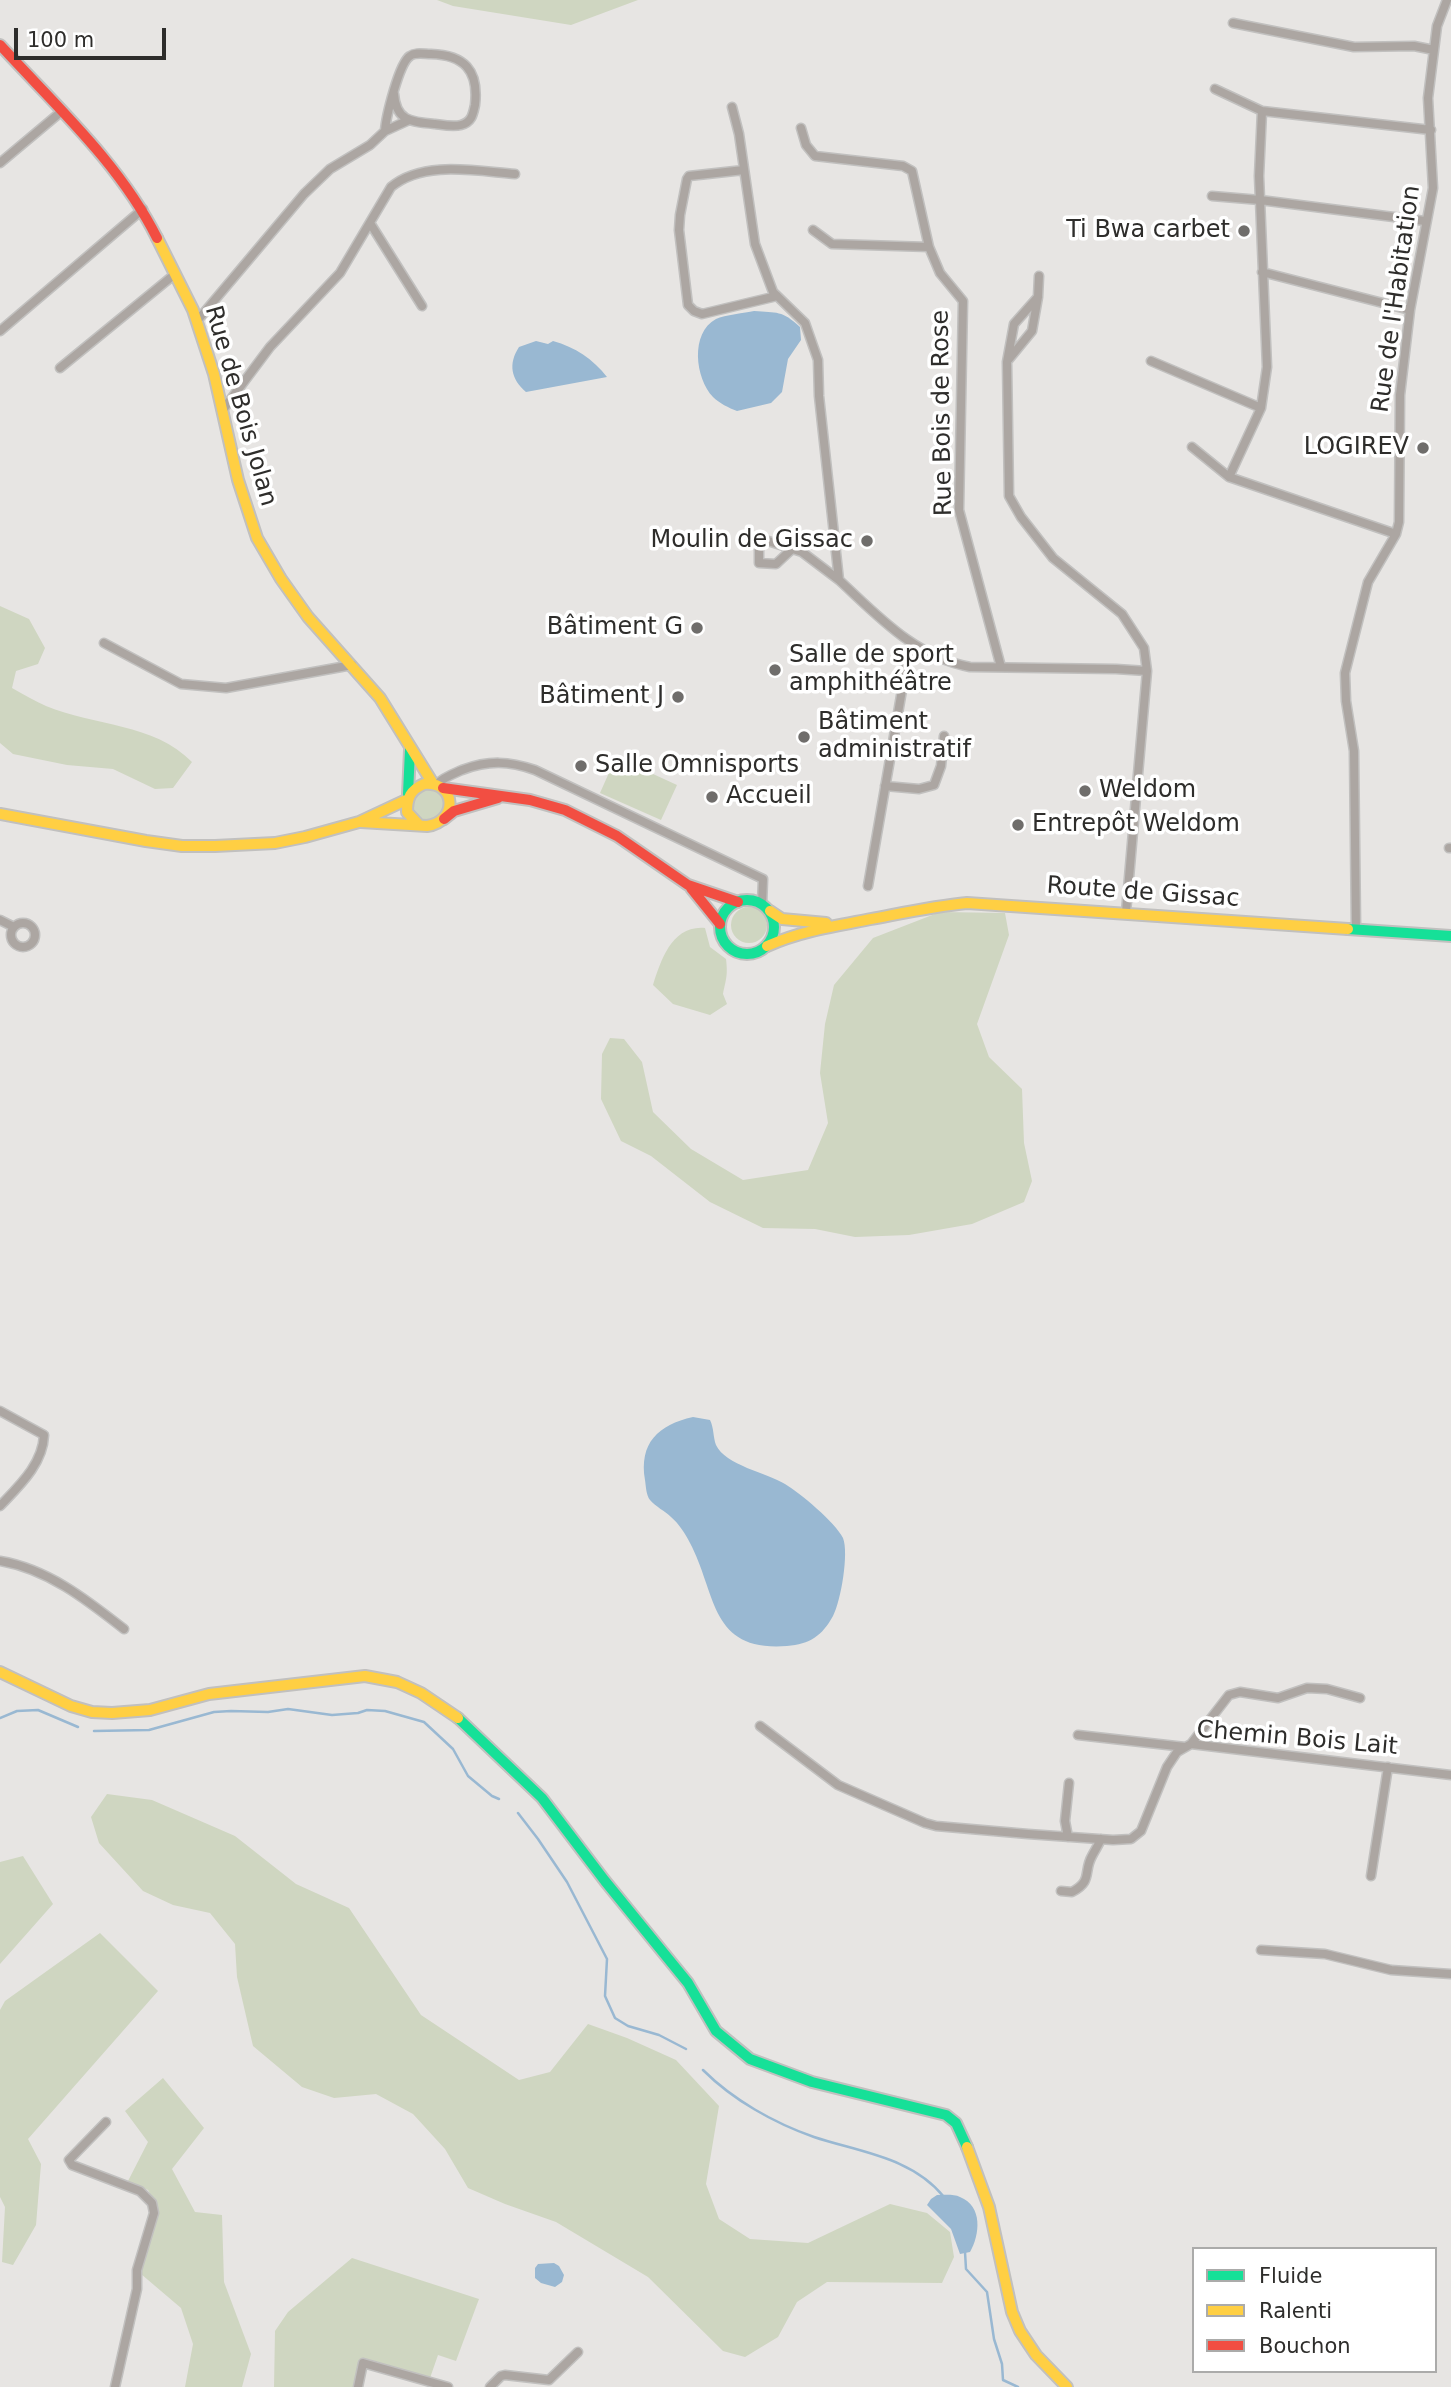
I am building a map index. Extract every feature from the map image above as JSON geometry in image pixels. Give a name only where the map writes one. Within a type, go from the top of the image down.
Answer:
[{"type":"street","name":"Rue de l'Habitation","points":[[1356,929],[1354,751],[1346,701],[1345,673],[1368,582],[1396,534],[1399,522],[1400,395],[1410,310],[1433,188],[1428,98],[1437,26],[1447,0]]},
{"type":"street","points":[[1233,23],[1354,47],[1414,46],[1434,50]]},
{"type":"street","name":"Rue de Bois Jolan","points":[[0,45],[114,169],[143,209],[197,321],[214,374],[238,480],[257,538],[308,617],[385,706],[410,750],[437,785]]},
{"type":"street","points":[[384,131],[397,77],[404,62],[414,54],[458,58],[470,71],[475,82],[476,96],[473,115],[466,124],[458,126],[409,120],[397,110],[394,94]]},
{"type":"street","points":[[1215,89],[1262,111],[1431,130]]},
{"type":"street","points":[[732,107],[755,244],[773,292],[805,323],[818,360],[819,396],[839,580]]},
{"type":"street","points":[[0,163],[62,111]]},
{"type":"street","points":[[1229,477],[1261,408],[1267,367],[1260,200],[1262,111]]},
{"type":"street","points":[[197,321],[304,194],[330,169],[370,145],[384,131],[409,120]]},
{"type":"street","name":"Rue Bois de Rose","points":[[801,128],[806,145],[815,156],[903,166],[912,171],[929,247],[940,273],[963,301],[959,510],[1001,667]]},
{"type":"street","points":[[222,411],[270,347],[340,273],[391,187],[402,178],[423,172],[453,170],[515,174]]},
{"type":"street","points":[[744,170],[690,176],[687,179],[679,230],[688,305],[702,314],[778,296]]},
{"type":"street","points":[[1212,196],[1425,221]]},
{"type":"street","points":[[0,331],[143,209]]},
{"type":"street","points":[[370,223],[422,306]]},
{"type":"street","points":[[813,230],[832,244],[929,247]]},
{"type":"street","points":[[1262,272],[1410,310]]},
{"type":"street","points":[[60,368],[175,274]]},
{"type":"street","points":[[1007,362],[1031,331],[1039,276]]},
{"type":"street","points":[[1038,297],[1014,324],[1007,362],[1009,496],[1021,517],[1053,558],[1122,614],[1144,648],[1147,671],[1126,912]]},
{"type":"street","points":[[1151,361],[1261,408]]},
{"type":"street","points":[[1192,447],[1229,477],[1396,534]]},
{"type":"street","points":[[792,549],[776,564],[758,563],[759,538],[802,552],[839,580],[915,646],[947,663],[970,667],[1147,671]]},
{"type":"street","points":[[104,643],[181,684],[226,688],[352,665]]},
{"type":"street","points":[[867,886],[906,667],[915,646]]},
{"type":"street","points":[[885,786],[926,789],[934,785],[941,765],[944,736]]},
{"type":"street","points":[[410,750],[407,812],[419,825]]},
{"type":"street","points":[[437,785],[450,775],[486,762],[506,762],[535,770],[763,879],[764,906],[774,922],[774,931],[767,946],[752,954],[736,951],[724,940],[720,924],[688,885]]},
{"type":"street","points":[[0,814],[182,846],[275,843],[359,822],[407,797],[418,785],[437,785],[540,802],[583,818],[623,840],[688,885],[738,902]]},
{"type":"street","points":[[437,785],[449,800],[443,819]]},
{"type":"street","points":[[359,822],[432,826],[454,811],[503,797]]},
{"type":"street","points":[[720,924],[727,910],[738,902],[748,900],[764,906]]},
{"type":"street","name":"Route de Gissac","points":[[767,946],[786,936],[833,925],[951,903],[1126,912],[1451,936]]},
{"type":"street","name":"Route de Gissac","points":[[764,906],[782,919],[833,925]]},
{"type":"street","points":[[0,920],[14,927]]},
{"type":"street","points":[[0,1411],[44,1435],[43,1448],[34,1466],[0,1506]]},
{"type":"street","points":[[1,1563],[22,1565],[74,1591],[124,1629]]},
{"type":"street","points":[[0,1672],[71,1706],[92,1712],[150,1710],[209,1694],[365,1676],[397,1682],[421,1693],[455,1715],[542,1798],[688,1983],[716,2031],[750,2059],[812,2082],[931,2109],[956,2123],[963,2135],[989,2207],[1012,2312],[1020,2331],[1036,2355],[1067,2387]]},
{"type":"street","points":[[1078,1735],[1188,1746],[1229,1695],[1240,1692],[1278,1698],[1307,1688],[1327,1689],[1360,1698]]},
{"type":"street","name":"Chemin Bois Lait","points":[[760,1726],[838,1785],[918,1820],[936,1826],[1068,1837],[1130,1839],[1141,1832],[1167,1767],[1177,1752],[1188,1746],[1451,1775]]},
{"type":"street","points":[[1371,1876],[1388,1767]]},
{"type":"street","points":[[1068,1837],[1065,1821],[1069,1783]]},
{"type":"street","points":[[1061,1891],[1072,1892],[1083,1886],[1090,1859],[1101,1839]]},
{"type":"street","points":[[1261,1950],[1325,1954],[1391,1970],[1451,1974]]},
{"type":"street","points":[[106,2122],[69,2160],[72,2165],[140,2191],[152,2203],[154,2213],[137,2270],[137,2289],[115,2387]]},
{"type":"street","points":[[490,2387],[505,2375],[549,2380],[578,2352]]},
{"type":"street","points":[[358,2387],[363,2363],[448,2387]]},
{"type":"green space","points":[[437,0],[638,0],[571,25],[453,6]]},
{"type":"green space","points":[[0,606],[29,619],[45,648],[38,664],[16,671],[12,688],[64,713],[142,732],[177,749],[192,762],[173,788],[155,789],[113,769],[67,765],[13,754],[0,743]]},
{"type":"green space","points":[[616,757],[677,785],[661,820],[600,793]]},
{"type":"green space","points":[[437,787],[446,807],[435,820],[423,821],[413,814],[411,796],[415,790]]},
{"type":"green space","points":[[749,907],[762,912],[767,925],[762,938],[749,943],[736,938],[731,925],[736,912]]},
{"type":"green space","points":[[940,912],[1005,913],[1009,935],[977,1024],[989,1057],[1022,1089],[1024,1143],[1032,1181],[1024,1202],[972,1224],[909,1235],[855,1237],[815,1229],[763,1228],[710,1202],[651,1156],[621,1141],[601,1099],[602,1054],[610,1038],[624,1039],[642,1062],[653,1112],[691,1149],[743,1180],[808,1170],[828,1123],[820,1073],[825,1024],[834,985],[873,938]]},
{"type":"green space","points":[[705,928],[710,947],[726,959],[727,965],[723,994],[727,1004],[710,1015],[673,1004],[653,985],[664,955],[676,938],[684,932]]},
{"type":"green space","points":[[107,1794],[152,1800],[235,1836],[296,1884],[349,1908],[421,2015],[519,2080],[550,2072],[588,2024],[676,2060],[719,2106],[706,2184],[719,2219],[750,2239],[808,2243],[890,2204],[927,2213],[950,2232],[954,2257],[942,2283],[827,2282],[797,2302],[778,2337],[745,2357],[723,2351],[648,2277],[556,2222],[468,2188],[445,2149],[413,2114],[376,2094],[334,2098],[302,2087],[253,2046],[237,1977],[235,1944],[210,1913],[173,1905],[143,1891],[99,1843],[91,1817]]},
{"type":"green space","points":[[23,1856],[53,1904],[0,1964],[0,1862]]},
{"type":"green space","points":[[100,1933],[158,1991],[28,2139],[41,2164],[36,2225],[13,2265],[2,2262],[5,2207],[0,2197],[0,2010],[5,2001]]},
{"type":"green space","points":[[163,2078],[204,2128],[172,2169],[195,2212],[222,2215],[224,2282],[251,2354],[242,2387],[185,2387],[193,2344],[181,2308],[141,2274],[158,2210],[148,2190],[128,2181],[148,2142],[125,2111]]},
{"type":"green space","points":[[352,2258],[479,2299],[456,2361],[438,2355],[430,2378],[363,2358],[356,2387],[274,2387],[275,2331],[288,2312]]},
{"type":"water","points":[[754,311],[779,313],[788,318],[800,327],[801,340],[788,359],[782,392],[771,403],[737,411],[718,401],[707,389],[699,368],[699,345],[702,334],[716,319]]},
{"type":"water","points":[[536,341],[548,344],[553,341],[576,350],[590,359],[607,377],[526,392],[514,377],[513,359],[519,347]]},
{"type":"water","points":[[693,1417],[710,1420],[716,1445],[728,1458],[791,1488],[825,1516],[843,1538],[845,1565],[836,1609],[824,1629],[809,1641],[787,1646],[762,1645],[743,1640],[729,1629],[719,1616],[699,1562],[686,1536],[674,1520],[649,1498],[644,1467],[648,1446],[670,1425]]},
{"type":"water","points":[[937,2195],[958,2196],[973,2207],[977,2230],[970,2252],[960,2254],[951,2229],[927,2205]]},
{"type":"water","points":[[554,2263],[564,2275],[562,2282],[555,2287],[535,2278],[538,2264]]},
{"type":"waterway","points":[[94,1731],[149,1730],[214,1712],[268,1712],[288,1709],[332,1715],[367,1710],[385,1711],[424,1722],[453,1749],[468,1776],[499,1799]]},
{"type":"waterway","points":[[0,1718],[17,1711],[38,1710],[78,1727]]},
{"type":"waterway","points":[[518,1813],[567,1882],[607,1959],[605,1996],[615,2018],[628,2026],[659,2035],[686,2049]]},
{"type":"waterway","points":[[703,2070],[727,2091],[769,2118],[814,2137],[901,2164],[917,2173],[944,2197]]},
{"type":"waterway","points":[[965,2252],[966,2269],[987,2292],[1003,2380],[1018,2387]]},
{"type":"traffic: fast","points":[[408,794],[410,750]]},
{"type":"traffic: fast","points":[[747,900],[766,908],[774,927],[766,946],[747,954],[728,946],[720,927],[728,908],[747,900]]},
{"type":"traffic: fast","points":[[1348,929],[1451,936]]},
{"type":"traffic: fast","points":[[458,1718],[542,1798],[688,1983],[716,2031],[750,2059],[812,2082],[946,2115],[956,2123],[967,2147]]},
{"type":"traffic: slow","points":[[157,238],[193,310],[214,374],[238,480],[257,538],[308,617],[380,698],[432,782]]},
{"type":"traffic: slow","points":[[361,822],[427,826],[437,823],[444,817],[450,802],[443,789],[424,784],[410,795],[407,812],[419,825]]},
{"type":"traffic: slow","points":[[0,814],[146,841],[182,846],[215,846],[275,843],[305,837],[359,822],[406,800]]},
{"type":"traffic: slow","points":[[767,946],[793,936],[831,927],[967,903],[1348,929]]},
{"type":"traffic: slow","points":[[770,911],[782,919],[826,923]]},
{"type":"traffic: slow","points":[[0,1672],[71,1706],[92,1712],[112,1713],[150,1710],[209,1694],[365,1676],[397,1682],[421,1693],[458,1718]]},
{"type":"traffic: slow","points":[[967,2147],[989,2207],[1012,2312],[1020,2331],[1036,2355],[1067,2387]]},
{"type":"traffic: jam","points":[[0,45],[106,160],[125,185],[157,238]]},
{"type":"traffic: jam","points":[[443,788],[530,800],[565,810],[617,836],[688,885],[738,902]]},
{"type":"traffic: jam","points":[[444,819],[454,811],[498,798]]},
{"type":"traffic: jam","points":[[691,888],[720,924]]},
{"type":"place","name":"Ti Bwa carbet","points":[[1244,231]]},
{"type":"place","name":"LOGIREV","points":[[1423,448]]},
{"type":"place","name":"Moulin de Gissac","points":[[867,541]]},
{"type":"place","name":"Bâtiment G","points":[[697,628]]},
{"type":"place","name":"Salle de sport amphithéâtre","points":[[775,670]]},
{"type":"place","name":"Bâtiment J","points":[[678,697]]},
{"type":"place","name":"Bâtiment administratif","points":[[804,737]]},
{"type":"place","name":"Salle Omnisports","points":[[581,766]]},
{"type":"place","name":"Weldom","points":[[1085,791]]},
{"type":"place","name":"Accueil","points":[[712,797]]},
{"type":"place","name":"Entrepôt Weldom","points":[[1018,825]]}]
